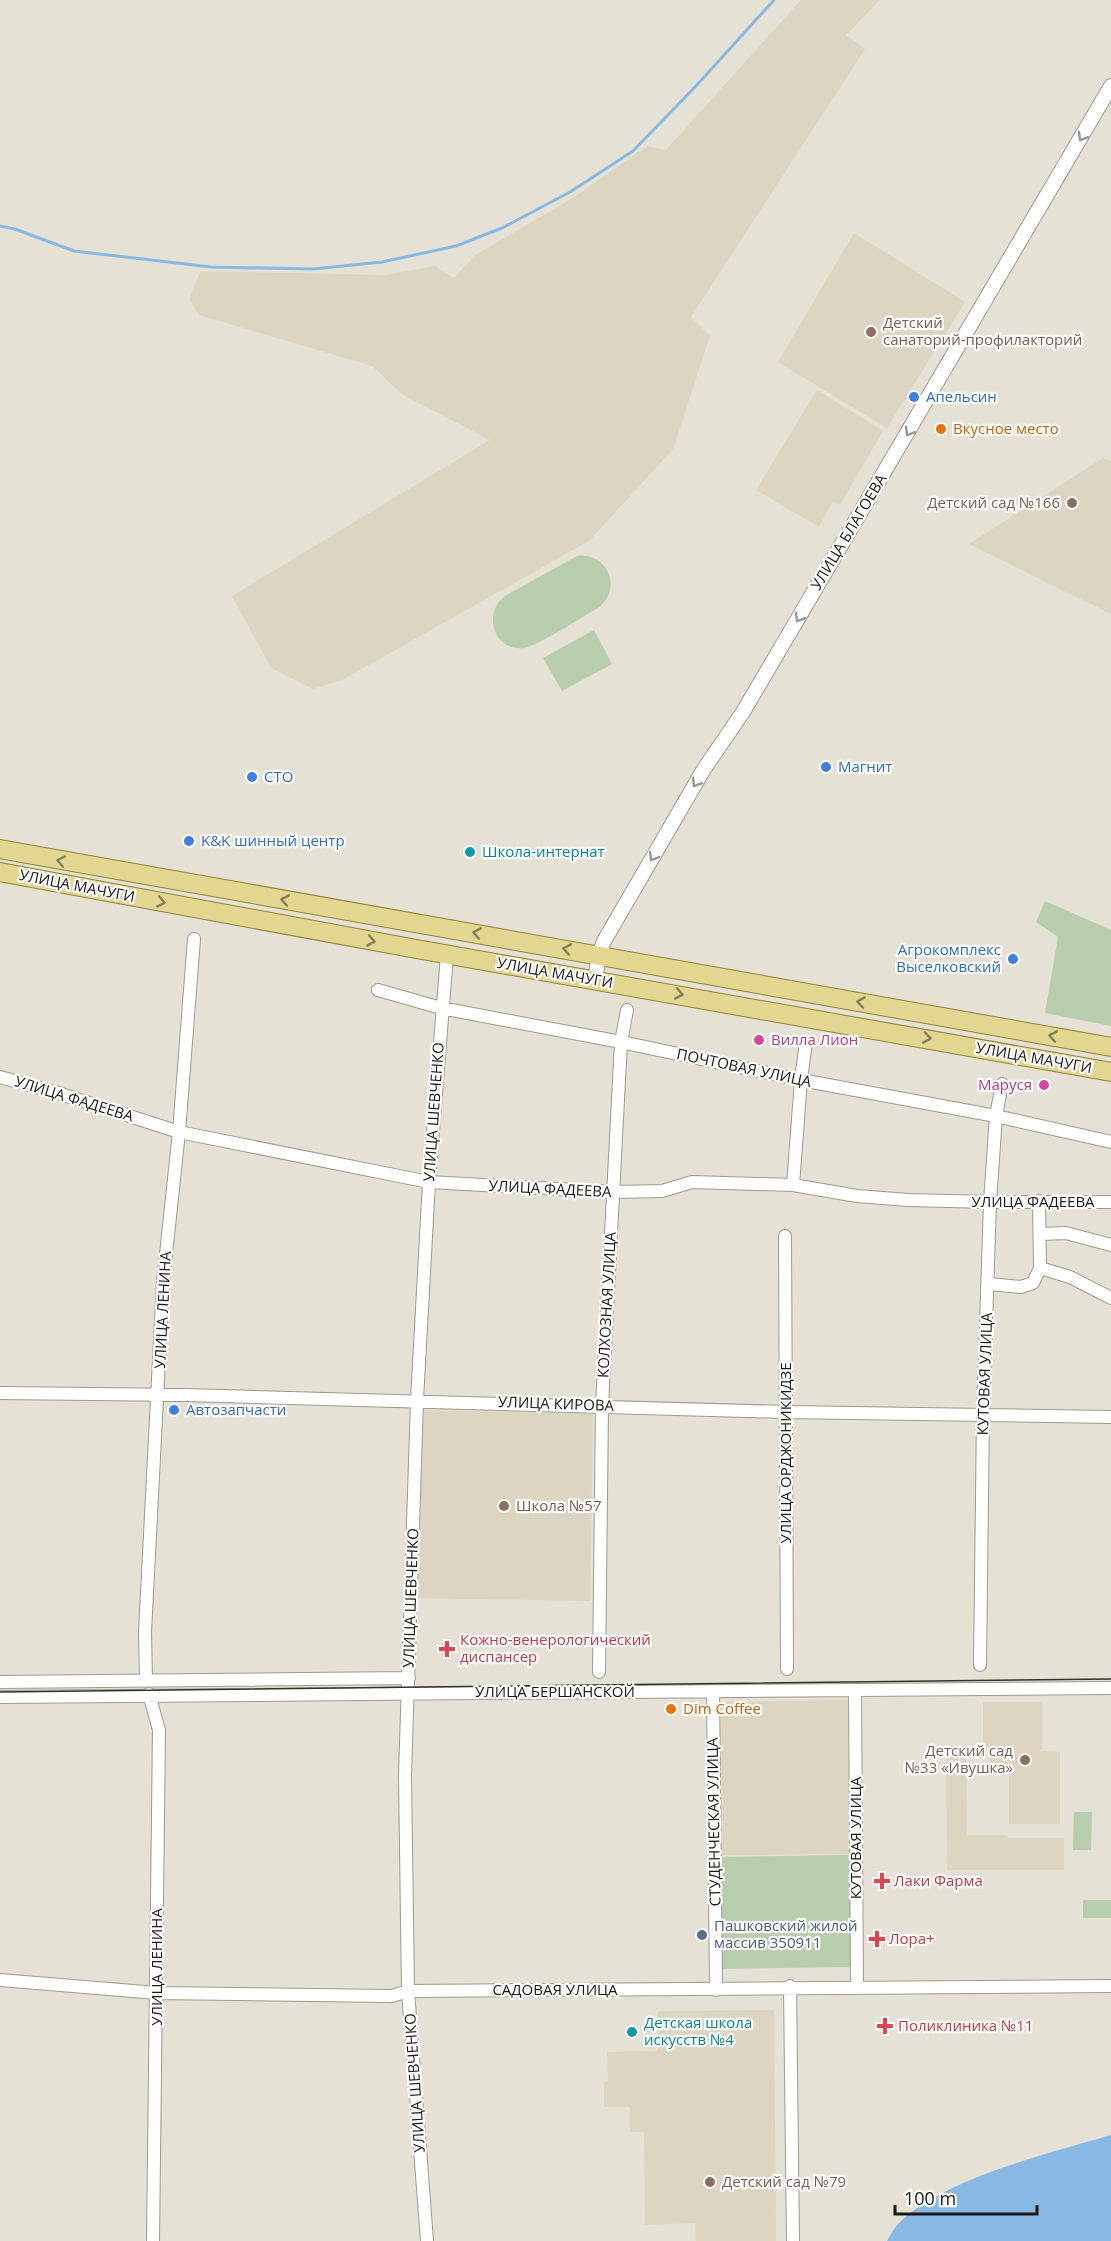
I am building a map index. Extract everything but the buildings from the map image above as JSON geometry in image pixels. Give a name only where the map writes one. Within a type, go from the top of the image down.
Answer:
[{"type":"main road","name":"УЛИЦА МАЧУГИ","points":[[0,849],[1111,1047]]},
{"type":"main road","name":"УЛИЦА МАЧУГИ","points":[[0,872],[447,955],[1111,1072]]},
{"type":"main road","points":[[330,933],[338,929],[342,923],[340,914],[332,908]]},
{"type":"street","name":"УЛИЦА БЛАГОЕВА","points":[[595,980],[604,941],[704,769],[743,712],[1111,86]]},
{"type":"street","name":"УЛИЦА ЛЕНИНА","points":[[146,1681],[145,1632],[159,1395],[163,1282],[179,1132],[194,939]]},
{"type":"street","name":"УЛИЦА ШЕВЧЕНКО","points":[[427,2241],[408,1991],[405,1775],[417,1400],[429,1182],[447,955]]},
{"type":"street","name":"ПОЧТОВАЯ УЛИЦА","points":[[378,990],[441,1008],[621,1042],[801,1080],[996,1116],[1111,1142]]},
{"type":"street","name":"КОЛХОЗНАЯ УЛИЦА","points":[[599,1672],[602,1406],[621,1042],[627,1010]]},
{"type":"street","points":[[793,1185],[806,1042]]},
{"type":"street","name":"УЛИЦА ФАДЕЕВА","points":[[0,1077],[179,1132],[429,1182],[613,1192],[662,1191],[692,1182],[793,1185],[857,1196],[990,1202],[1111,1202]]},
{"type":"street","name":"КУТОВАЯ УЛИЦА","points":[[980,1665],[983,1415],[990,1202],[996,1116],[1002,1084]]},
{"type":"street","points":[[989,1284],[1021,1287],[1033,1283],[1040,1268],[1039,1202]]},
{"type":"street","points":[[1041,1234],[1066,1233],[1111,1245]]},
{"type":"street","name":"УЛИЦА ОРДЖОНИКИДЗЕ","points":[[785,1236],[787,1669]]},
{"type":"street","points":[[1040,1268],[1070,1278],[1111,1298]]},
{"type":"street","name":"УЛИЦА КИРОВА","points":[[0,1393],[417,1400],[786,1412],[1111,1417]]},
{"type":"street","points":[[0,1682],[409,1678]]},
{"type":"street","name":"УЛИЦА БЕРШАНСКОЙ","points":[[0,1697],[1111,1688]]},
{"type":"street","name":"КУТОВАЯ УЛИЦА","points":[[855,1690],[857,1986]]},
{"type":"street","name":"СТУДЕНЧЕСКАЯ УЛИЦА","points":[[713,1691],[716,1990]]},
{"type":"street","name":"УЛИЦА ЛЕНИНА","points":[[149,1694],[159,1730],[153,2241]]},
{"type":"street","name":"САДОВАЯ УЛИЦА","points":[[0,1980],[157,1993],[392,1996],[408,1991],[716,1990],[789,1986],[1111,1986]]},
{"type":"street","points":[[789,1986],[793,2241]]},
{"type":"shaded area","points":[[801,0],[880,0],[846,35],[865,49],[691,317],[710,336],[673,449],[589,541],[342,680],[313,689],[271,668],[232,596],[490,440],[403,395],[372,366],[199,315],[189,298],[201,271],[387,275],[434,266],[454,278],[475,255],[573,198],[647,146],[666,150]]},
{"type":"shaded area","name":"Детский санаторий-профилакторий","points":[[854,233],[965,302],[887,428],[778,362]]},
{"type":"shaded area","points":[[817,390],[883,431],[840,505],[833,501],[819,527],[756,490]]},
{"type":"shaded area","name":"Детский сад №166","points":[[1103,458],[1111,461],[1111,614],[969,544]]},
{"type":"shaded area","name":"Школа №57","points":[[418,1410],[593,1414],[590,1601],[414,1598]]},
{"type":"shaded area","points":[[848,1700],[850,1854],[719,1855],[718,1702]]},
{"type":"shaded area","name":"Детский сад №33 «Ивушка»","points":[[983,1702],[1042,1702],[1042,1751],[1060,1752],[1060,1824],[1009,1824],[1009,1769],[990,1769],[990,1749],[983,1748]]},
{"type":"shaded area","points":[[946,1749],[966,1749],[967,1835],[1064,1838],[1064,1870],[947,1870]]},
{"type":"shaded area","points":[[774,2010],[776,2241],[696,2241],[695,2223],[645,2225],[644,2132],[630,2132],[630,2107],[604,2107],[604,2082],[608,2081],[607,2052],[658,2051],[658,2011]]},
{"type":"green space","points":[[577,556],[588,556],[604,566],[611,582],[606,600],[598,608],[531,646],[514,648],[505,644],[499,638],[493,621],[498,603],[505,596]]},
{"type":"green space","points":[[594,630],[612,664],[562,691],[543,658]]},
{"type":"green space","points":[[1045,901],[1111,930],[1111,1026],[1045,1013],[1058,937],[1036,922]]},
{"type":"green space","points":[[1074,1812],[1092,1812],[1091,1850],[1073,1850]]},
{"type":"green space","points":[[850,1855],[851,1967],[721,1969],[719,1857]]},
{"type":"green space","points":[[1083,1900],[1111,1900],[1111,1918],[1083,1918]]},
{"type":"water","points":[[1111,2135],[1111,2241],[887,2241],[897,2225],[916,2209],[940,2194],[1028,2159]]},
{"type":"waterway","points":[[0,226],[15,229],[74,251],[211,267],[313,269],[382,262],[456,246],[502,228],[570,192],[633,151],[774,0]]},
{"type":"tram line","points":[[0,1692],[1111,1679]]},
{"type":"place","name":"Детский санаторий-профилакторий","points":[[871,332]]},
{"type":"place","name":"Апельсин","points":[[914,397]]},
{"type":"place","name":"Вкусное место","points":[[941,429]]},
{"type":"place","name":"Детский сад №166","points":[[1072,503]]},
{"type":"place","name":"Магнит","points":[[826,767]]},
{"type":"place","name":"СТО","points":[[252,777]]},
{"type":"place","name":"K&K шинный центр","points":[[189,841]]},
{"type":"place","name":"Школа-интернат","points":[[470,852]]},
{"type":"place","name":"Агрокомплекс Выселковский","points":[[1013,959]]},
{"type":"place","name":"Вилла Лион","points":[[759,1040]]},
{"type":"place","name":"Маруся","points":[[1044,1085]]},
{"type":"place","name":"Автозапчасти","points":[[174,1410]]},
{"type":"place","name":"Школа №57","points":[[504,1506]]},
{"type":"place","name":"Кожно-венерологический диспансер","points":[[447,1649]]},
{"type":"place","name":"Dim Coffee","points":[[671,1709]]},
{"type":"place","name":"Детский сад №33 «Ивушка»","points":[[1025,1760]]},
{"type":"place","name":"Лаки Фарма","points":[[882,1881]]},
{"type":"place","name":"Пашковский жилой массив 350911","points":[[702,1935]]},
{"type":"place","name":"Лора+","points":[[877,1939]]},
{"type":"place","name":"Поликлиника №11","points":[[885,2026]]},
{"type":"place","name":"Детская школа искусств №4","points":[[632,2032]]},
{"type":"place","name":"Детский сад №79","points":[[710,2182]]}]
